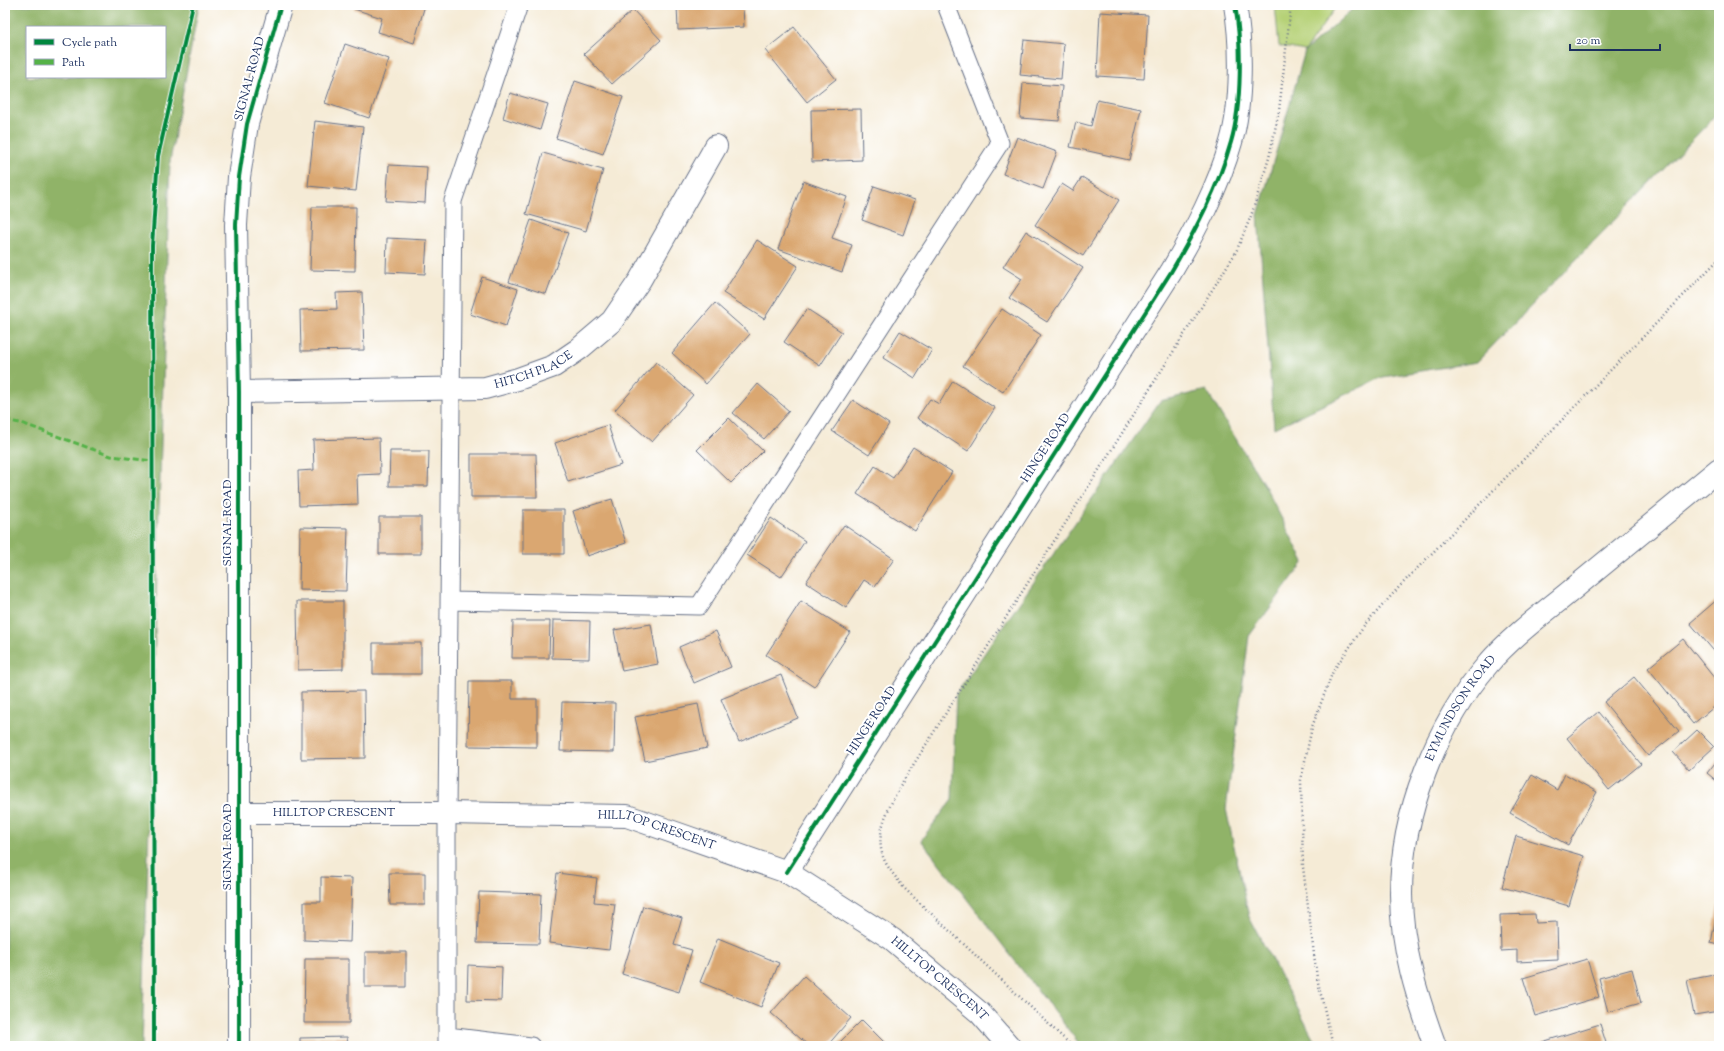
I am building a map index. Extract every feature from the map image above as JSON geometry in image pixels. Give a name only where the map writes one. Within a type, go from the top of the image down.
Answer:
[{"type":"street","name":"SIGNAL ROAD","points":[[239,1046],[237,813],[239,392],[236,226],[239,177],[247,124],[281,5]]},
{"type":"street","name":"HINGE ROAD","points":[[787,872],[1171,272],[1191,238],[1216,186],[1232,140],[1238,100],[1240,52],[1235,5]]},
{"type":"street","name":"HITCH PLACE","points":[[239,392],[485,388],[518,379],[554,366],[579,349],[612,321],[640,280],[716,146]]},
{"type":"street","name":"EYMUNDSON ROAD","points":[[1435,1046],[1417,998],[1410,964],[1401,894],[1407,832],[1424,772],[1454,712],[1488,664],[1528,626],[1719,469]]},
{"type":"street","name":"HILLTOP CRESCENT","points":[[237,813],[447,813],[627,816],[787,872],[892,940],[980,1013],[1009,1046]]},
{"type":"lane","points":[[519,5],[453,201],[447,813],[447,1041],[531,1046]]},
{"type":"lane","points":[[449,601],[699,606],[1000,143],[946,5]]},
{"type":"path","points":[[1072,1046],[904,888],[886,864],[880,840],[888,810],[900,786],[1236,252],[1251,216],[1269,158],[1279,111],[1291,5]]},
{"type":"path","points":[[1333,1046],[1317,978],[1303,867],[1301,780],[1312,727],[1334,671],[1365,625],[1400,586],[1719,259]]},
{"type":"green space","points":[[5,5],[199,5],[170,161],[142,1046],[5,1046]]},
{"type":"green space","points":[[1275,5],[1337,5],[1305,51],[1279,46]]},
{"type":"green space","points":[[1357,5],[1719,5],[1719,112],[1477,362],[1383,377],[1274,428],[1258,215],[1305,51]]},
{"type":"green space","points":[[1206,390],[1266,488],[1304,562],[1249,636],[1226,809],[1249,917],[1317,1045],[1081,1046],[921,840],[952,800],[956,694],[1160,401]]},
{"type":"building","points":[[355,5],[425,5],[414,43],[378,32],[382,18],[354,9]]},
{"type":"building","points":[[677,5],[743,5],[744,27],[678,30]]},
{"type":"building","points":[[633,10],[661,40],[612,84],[584,54]]},
{"type":"building","points":[[1100,12],[1148,15],[1144,79],[1097,76]]},
{"type":"building","points":[[794,27],[836,79],[807,102],[765,50]]},
{"type":"building","points":[[1024,40],[1064,44],[1061,79],[1020,75]]},
{"type":"building","points":[[345,44],[389,59],[369,118],[325,103]]},
{"type":"building","points":[[575,81],[623,97],[603,154],[556,138]]},
{"type":"building","points":[[1023,83],[1062,86],[1059,121],[1020,118]]},
{"type":"building","points":[[510,93],[548,104],[540,130],[503,118]]},
{"type":"building","points":[[1097,100],[1141,109],[1129,160],[1070,147],[1076,122],[1091,126]]},
{"type":"building","points":[[861,109],[862,160],[812,162],[811,110]]},
{"type":"building","points":[[315,121],[363,127],[356,191],[308,186]]},
{"type":"building","points":[[1017,137],[1057,152],[1043,189],[1003,174]]},
{"type":"building","points":[[543,153],[603,170],[586,231],[526,214]]},
{"type":"building","points":[[389,165],[427,167],[425,203],[386,201]]},
{"type":"building","points":[[1082,177],[1119,200],[1083,256],[1035,225],[1062,184],[1073,191]]},
{"type":"building","points":[[803,181],[847,197],[832,238],[852,245],[842,272],[778,249]]},
{"type":"building","points":[[874,186],[915,200],[903,235],[862,220]]},
{"type":"building","points":[[312,207],[356,207],[355,271],[310,270]]},
{"type":"building","points":[[531,220],[568,233],[546,294],[509,282]]},
{"type":"building","points":[[1026,231],[1083,268],[1047,322],[1009,298],[1022,279],[1003,267]]},
{"type":"building","points":[[387,238],[427,240],[425,274],[386,272]]},
{"type":"building","points":[[757,240],[798,266],[764,319],[723,293]]},
{"type":"building","points":[[482,277],[518,289],[506,326],[470,314]]},
{"type":"building","points":[[362,292],[364,350],[301,351],[300,310],[337,309],[336,293]]},
{"type":"building","points":[[715,303],[750,334],[706,384],[672,353]]},
{"type":"building","points":[[807,309],[842,332],[820,366],[784,342]]},
{"type":"building","points":[[1002,309],[1041,335],[1003,392],[963,366]]},
{"type":"building","points":[[900,331],[932,350],[915,378],[883,358]]},
{"type":"building","points":[[656,362],[693,395],[652,442],[615,410]]},
{"type":"building","points":[[953,381],[995,408],[968,451],[917,418],[930,399],[939,404]]},
{"type":"building","points":[[758,384],[789,411],[764,439],[733,413]]},
{"type":"building","points":[[853,400],[889,424],[869,455],[832,431]]},
{"type":"building","points":[[729,418],[763,451],[731,483],[697,450]]},
{"type":"building","points":[[608,425],[621,465],[568,482],[555,443]]},
{"type":"building","points":[[379,438],[380,474],[357,475],[358,504],[299,506],[298,471],[314,470],[313,440]]},
{"type":"building","points":[[913,447],[952,472],[915,531],[857,494],[875,466],[893,478]]},
{"type":"building","points":[[390,451],[429,451],[428,486],[389,486]]},
{"type":"building","points":[[471,454],[536,454],[537,497],[471,497]]},
{"type":"building","points":[[612,499],[626,543],[587,556],[573,511]]},
{"type":"building","points":[[523,510],[564,510],[564,554],[523,554]]},
{"type":"building","points":[[379,517],[421,517],[421,554],[379,554]]},
{"type":"building","points":[[771,518],[805,541],[781,577],[747,555]]},
{"type":"building","points":[[844,525],[894,559],[875,587],[864,580],[846,608],[806,582]]},
{"type":"building","points":[[300,527],[348,528],[346,591],[299,590]]},
{"type":"building","points":[[1719,598],[1719,657],[1690,623]]},
{"type":"building","points":[[297,601],[343,601],[343,669],[298,670]]},
{"type":"building","points":[[801,601],[850,632],[814,687],[766,655]]},
{"type":"building","points":[[553,620],[590,621],[589,659],[552,658]]},
{"type":"building","points":[[513,621],[550,621],[549,658],[512,658]]},
{"type":"building","points":[[651,624],[658,664],[622,671],[614,630]]},
{"type":"building","points":[[716,631],[731,667],[694,683],[679,647]]},
{"type":"building","points":[[1683,639],[1719,684],[1719,703],[1693,724],[1648,668]]},
{"type":"building","points":[[373,643],[421,643],[421,674],[373,674]]},
{"type":"building","points":[[781,675],[798,718],[739,742],[721,699]]},
{"type":"building","points":[[1634,677],[1679,731],[1648,756],[1604,702]]},
{"type":"building","points":[[469,681],[512,681],[512,699],[537,699],[537,747],[468,746]]},
{"type":"building","points":[[364,691],[365,758],[301,759],[301,692]]},
{"type":"building","points":[[562,702],[615,703],[614,752],[560,751]]},
{"type":"building","points":[[698,704],[707,748],[645,761],[635,717]]},
{"type":"building","points":[[1598,712],[1641,764],[1609,790],[1567,738]]},
{"type":"building","points":[[1697,730],[1714,747],[1689,770],[1673,752]]},
{"type":"building","points":[[1719,758],[1719,783],[1707,773]]},
{"type":"building","points":[[1565,774],[1597,792],[1568,845],[1510,813],[1532,775],[1557,790]]},
{"type":"building","points":[[1516,836],[1584,856],[1569,906],[1502,887]]},
{"type":"building","points":[[389,873],[425,873],[425,905],[390,905]]},
{"type":"building","points":[[557,873],[597,878],[594,902],[615,904],[609,950],[549,943]]},
{"type":"building","points":[[321,877],[352,878],[350,942],[304,940],[304,902],[321,902]]},
{"type":"building","points":[[479,892],[541,894],[539,944],[477,943]]},
{"type":"building","points":[[1719,905],[1719,945],[1711,943]]},
{"type":"building","points":[[643,906],[682,918],[674,945],[692,950],[679,992],[622,974]]},
{"type":"building","points":[[1535,914],[1536,923],[1557,922],[1558,960],[1517,962],[1517,950],[1501,951],[1500,915]]},
{"type":"building","points":[[718,938],[779,963],[761,1007],[700,982]]},
{"type":"building","points":[[365,952],[406,952],[406,987],[365,987]]},
{"type":"building","points":[[305,959],[349,959],[349,1023],[304,1023]]},
{"type":"building","points":[[1587,959],[1599,997],[1535,1016],[1523,978]]},
{"type":"building","points":[[468,965],[502,967],[501,1001],[467,1000]]},
{"type":"building","points":[[1632,969],[1641,1003],[1608,1012],[1599,978]]},
{"type":"building","points":[[1719,974],[1719,1011],[1694,1015],[1687,980]]},
{"type":"building","points":[[804,976],[851,1018],[827,1046],[809,1046],[771,1013]]},
{"type":"building","points":[[862,1020],[888,1046],[836,1046]]},
{"type":"building","points":[[1600,1024],[1607,1046],[1544,1046],[1542,1042]]},
{"type":"building","points":[[347,1037],[348,1046],[300,1046],[300,1038]]},
{"type":"marked path","points":[[5,420],[24,424],[111,456],[152,461]]},
{"type":"cycle path","points":[[154,1046],[152,246],[158,156],[193,5]]},
{"type":"cycle path","points":[[239,1046],[239,392],[236,225],[239,177],[247,124],[281,5]]},
{"type":"cycle path","points":[[787,872],[1171,272],[1189,241],[1220,176],[1235,127],[1240,74],[1239,38],[1235,5]]}]
